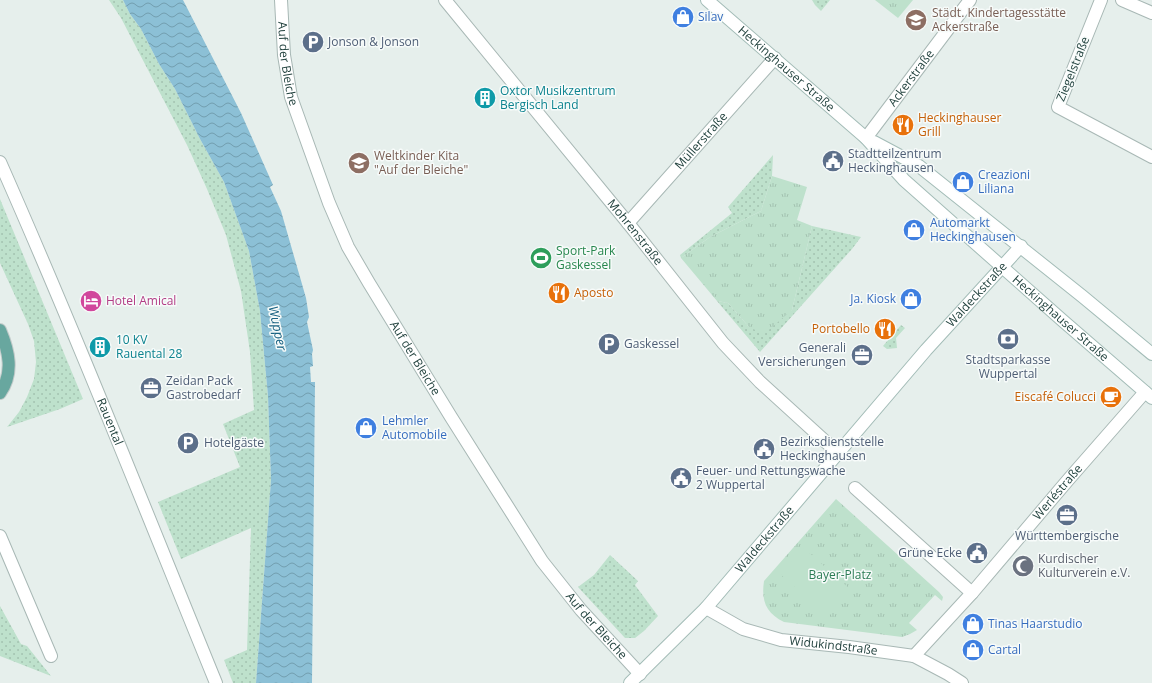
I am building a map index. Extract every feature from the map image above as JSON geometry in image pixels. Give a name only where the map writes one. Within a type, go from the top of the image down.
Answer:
[{"type":"main road","points":[[0,330],[6,344],[9,362],[7,378],[4,388],[0,393]]},
{"type":"street","name":"Auf der Bleiche","points":[[282,0],[284,55],[291,97],[329,203],[348,247],[451,417],[542,561],[581,610],[640,674]]},
{"type":"street","name":"Mohrenstraße","points":[[445,0],[628,223],[723,343],[760,382],[838,453]]},
{"type":"street","name":"Heckinghauser Straße","points":[[707,0],[866,138],[904,180],[1148,395]]},
{"type":"street","name":"Ackerstraße","points":[[866,138],[970,0]]},
{"type":"street","name":"Ziegelstraße","points":[[1101,0],[1058,107],[1152,157]]},
{"type":"street","points":[[1122,0],[1152,13]]},
{"type":"street","name":"Müllerstraße","points":[[628,223],[774,58]]},
{"type":"street","name":"Heckinghauser Straße","points":[[866,138],[919,166],[1087,300],[1152,354]]},
{"type":"street","name":"Rauental","points":[[0,162],[120,446],[216,683]]},
{"type":"street","name":"Waldeckstraße","points":[[630,683],[706,608],[926,350],[1020,246]]},
{"type":"street","name":"Werléstraße","points":[[914,656],[974,590],[1068,480],[1148,395]]},
{"type":"street","points":[[855,488],[974,590]]},
{"type":"street","points":[[0,536],[51,656]]},
{"type":"street","name":"Widukindstraße","points":[[706,608],[743,629],[781,640],[914,656],[962,683]]},
{"type":"green space","points":[[109,0],[123,0],[130,14],[141,29],[159,64],[175,89],[224,182],[249,251],[260,311],[268,396],[271,480],[256,683],[233,683],[224,660],[247,650],[251,528],[181,559],[158,502],[240,467],[223,424],[254,410],[250,352],[241,291],[226,235],[207,189],[187,145],[121,18]]},
{"type":"green space","points":[[812,0],[830,0],[821,11]]},
{"type":"green space","points":[[875,0],[913,0],[898,18]]},
{"type":"green space","points":[[773,155],[772,176],[761,211],[710,237],[681,258],[680,255],[732,213],[728,207]]},
{"type":"green space","points":[[772,176],[807,187],[797,220],[812,226],[792,310],[764,334],[749,327],[728,303],[717,301],[681,258],[710,237],[761,211]]},
{"type":"green space","points":[[0,199],[83,399],[60,409],[7,427],[19,412],[27,397],[34,379],[36,362],[34,341],[28,324],[0,263]]},
{"type":"green space","points":[[812,226],[861,237],[760,352],[717,301],[728,303],[749,327],[792,310]]},
{"type":"green space","points":[[901,325],[905,328],[896,338],[897,348],[887,349],[883,346]]},
{"type":"green space","name":"Bayer-Platz","points":[[836,499],[943,597],[942,601],[935,595],[909,623],[917,630],[902,637],[784,622],[773,615],[766,606],[763,595],[764,581]]},
{"type":"green space","points":[[804,548],[852,591],[828,617],[780,574]]},
{"type":"green space","points":[[610,555],[638,581],[635,585],[658,616],[635,638],[625,638],[578,587],[594,575]]},
{"type":"green space","points":[[0,606],[21,644],[27,646],[51,676],[0,656]]},
{"type":"water","name":"Wupper","points":[[123,0],[183,0],[241,113],[273,185],[270,187],[281,211],[306,298],[309,317],[307,322],[313,350],[313,366],[310,367],[311,382],[315,382],[312,683],[256,683],[271,480],[268,396],[260,311],[249,251],[224,182],[175,89],[159,64],[141,29],[130,14]]},
{"type":"place","name":"Silav","points":[[683,17]]},
{"type":"place","name":"Städt. Kindertagesstätte Ackerstraße","points":[[916,20]]},
{"type":"place","name":"Jonson & Jonson","points":[[313,42]]},
{"type":"place","name":"Oxtor Musikzentrum Bergisch Land","points":[[485,98]]},
{"type":"place","name":"Heckinghauser Grill","points":[[903,125]]},
{"type":"place","name":"Stadtteilzentrum Heckinghausen","points":[[833,161]]},
{"type":"place","name":"Weltkinder Kita \"Auf der Bleiche\"","points":[[359,163]]},
{"type":"place","name":"Creazioni Liliana","points":[[963,182]]},
{"type":"place","name":"Automarkt Heckinghausen","points":[[914,230]]},
{"type":"place","name":"Sport-Park Gaskessel","points":[[541,258]]},
{"type":"place","name":"Aposto","points":[[559,293]]},
{"type":"place","name":"Ja. Kiosk","points":[[911,299]]},
{"type":"place","name":"Hotel Amical","points":[[91,301]]},
{"type":"place","name":"Portobello","points":[[885,329]]},
{"type":"place","name":"Stadtsparkasse Wuppertal","points":[[1008,339]]},
{"type":"place","name":"Gaskessel","points":[[609,344]]},
{"type":"place","name":"10 KV Rauental 28","points":[[100,347]]},
{"type":"place","name":"Generali Versicherungen","points":[[862,355]]},
{"type":"place","name":"Zeidan Pack Gastrobedarf","points":[[151,388]]},
{"type":"place","name":"Eiscafé Colucci","points":[[1111,397]]},
{"type":"place","name":"Lehmler Automobile","points":[[366,428]]},
{"type":"place","name":"Hotelgäste","points":[[188,443]]},
{"type":"place","name":"Bezirksdienststelle Heckinghausen","points":[[764,449]]},
{"type":"place","name":"Feuer- und Rettungswache 2 Wuppertal","points":[[681,478]]},
{"type":"place","name":"Württembergische","points":[[1067,515]]},
{"type":"place","name":"Grüne Ecke","points":[[977,553]]},
{"type":"place","name":"Kurdischer Kulturverein e.V.","points":[[1023,566]]},
{"type":"place","name":"Tinas Haarstudio","points":[[973,624]]},
{"type":"place","name":"Cartal","points":[[973,650]]}]
